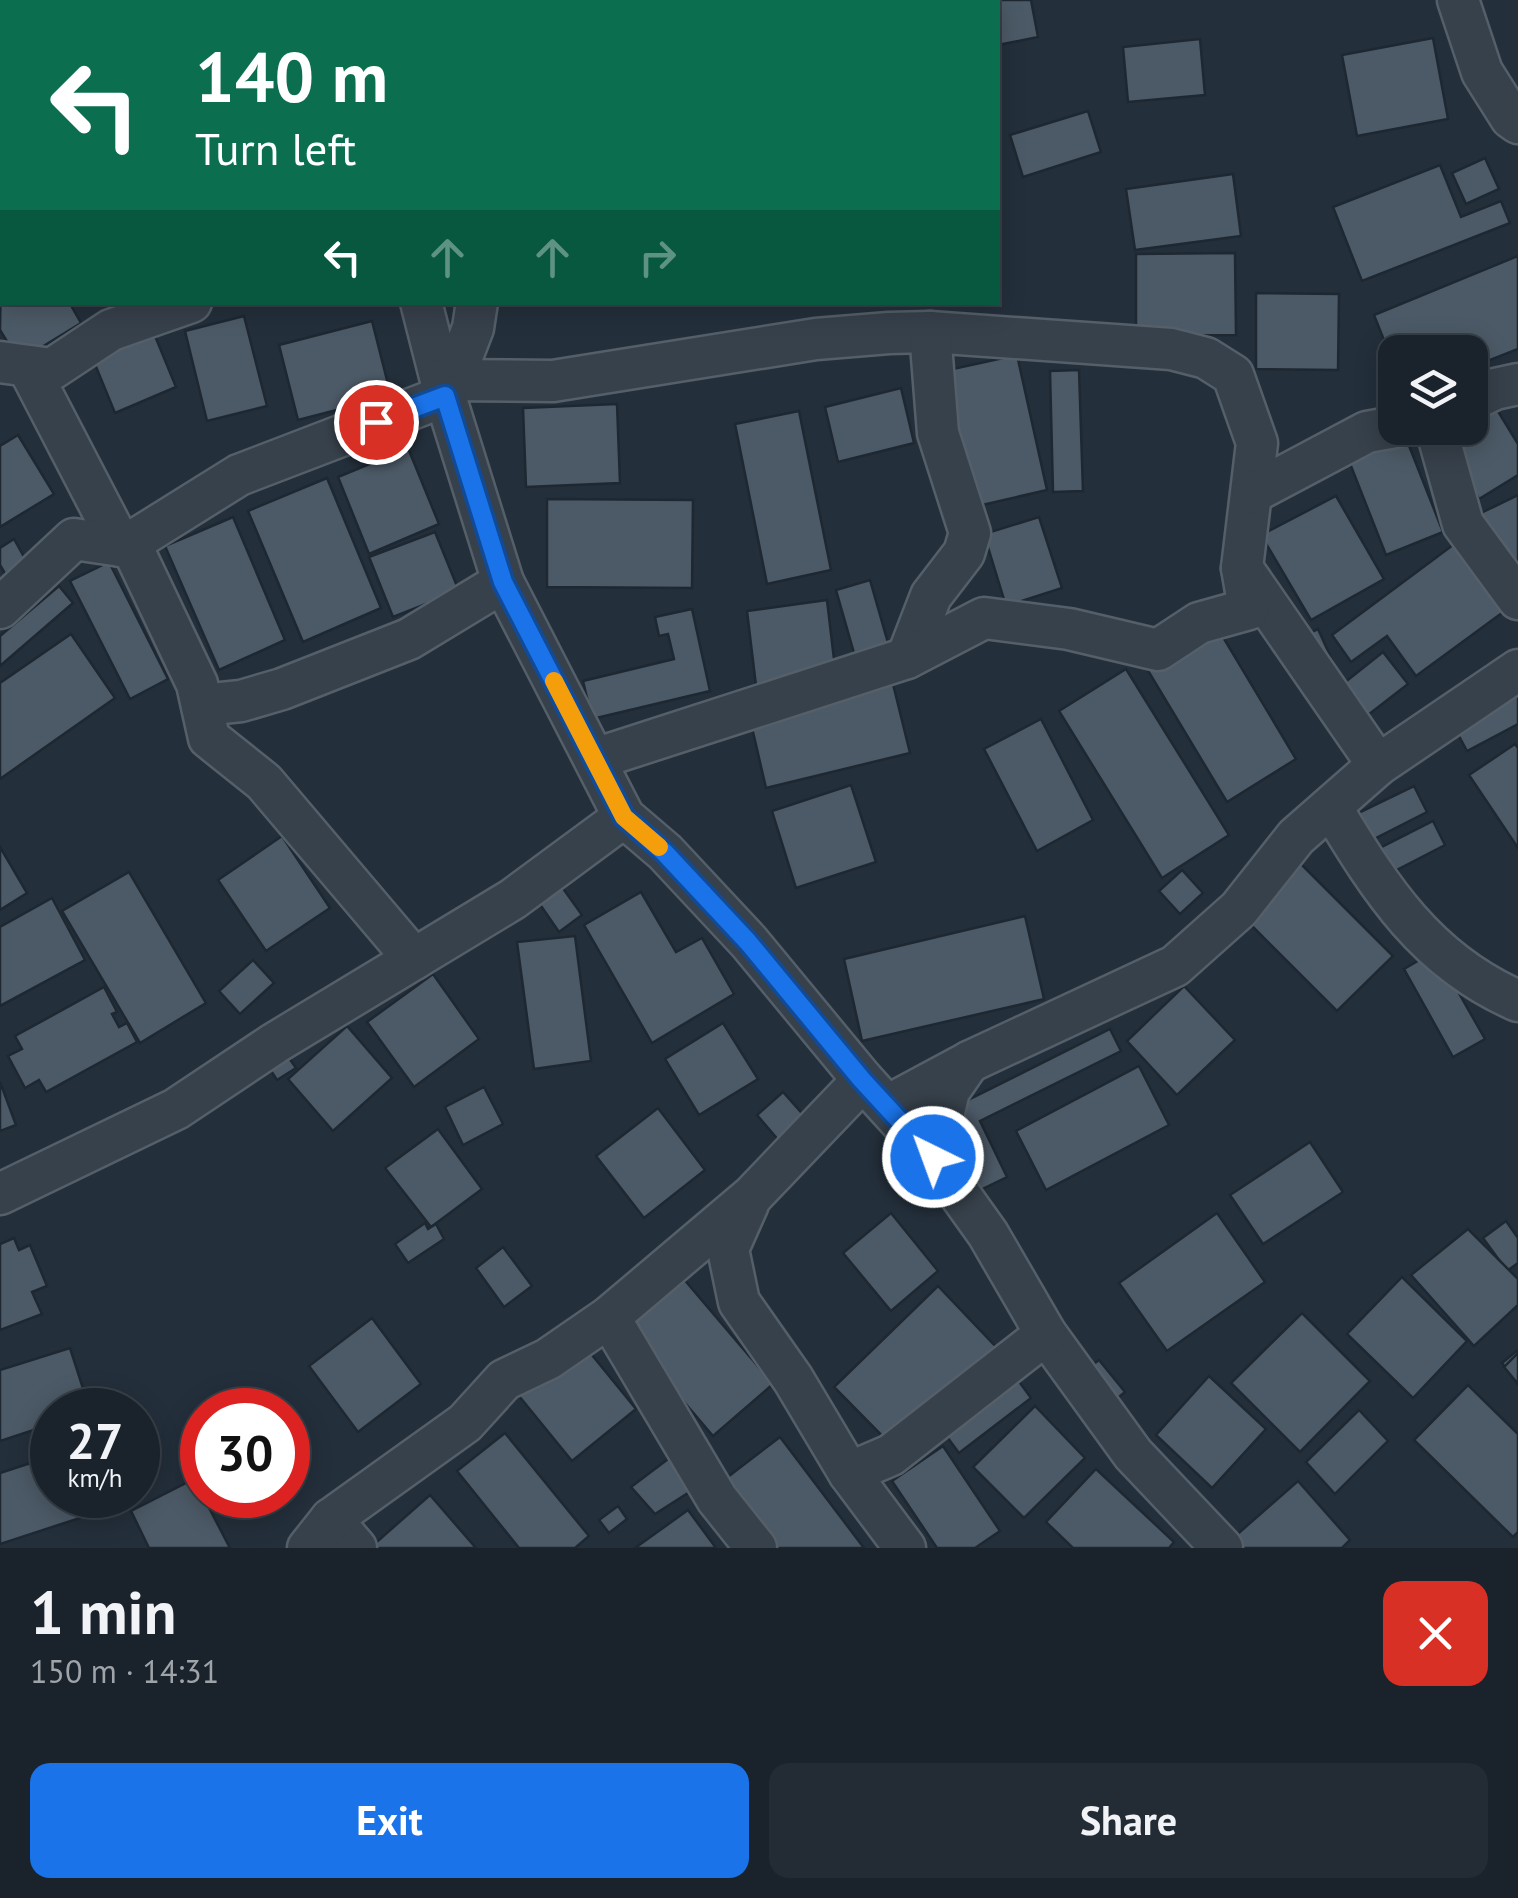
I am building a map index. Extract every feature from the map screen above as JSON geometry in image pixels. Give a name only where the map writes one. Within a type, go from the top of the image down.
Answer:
[{"type":"street","points":[[1458,0],[1482,72],[1518,123]]},
{"type":"street","points":[[14,365],[52,369],[112,330],[183,305]]},
{"type":"street","points":[[422,305],[503,582],[624,817],[664,852],[748,942],[933,1157],[988,1234],[1046,1334],[1134,1454],[1222,1548]]},
{"type":"street","points":[[446,385],[473,328],[477,305]]},
{"type":"street","points":[[0,608],[74,539],[126,545],[239,475],[446,385],[553,380],[816,339],[890,318],[930,332],[1171,350],[1206,358],[1233,376],[1257,443],[1242,568],[1249,609],[1199,623],[1158,650],[1069,629],[984,618],[907,658],[595,759]]},
{"type":"street","points":[[907,658],[931,596],[964,552],[970,533],[938,432],[930,332]]},
{"type":"street","points":[[14,365],[126,545],[198,684],[209,738],[264,782],[414,959]]},
{"type":"street","points":[[1488,392],[1518,384]]},
{"type":"street","points":[[1252,493],[1367,432],[1378,430]]},
{"type":"street","points":[[1441,445],[1464,524],[1518,599]]},
{"type":"street","points":[[1242,568],[1378,765]]},
{"type":"street","points":[[202,705],[241,701],[282,690],[391,646],[503,582]]},
{"type":"street","points":[[332,1538],[465,1422],[504,1380],[548,1359],[608,1318],[875,1093],[970,1062],[1175,966],[1240,910],[1296,837],[1378,765],[1518,670]]},
{"type":"street","points":[[1331,807],[1379,886],[1442,954],[1482,985],[1518,1001]]},
{"type":"street","points":[[0,1194],[176,1109],[275,1043],[514,899],[624,817]]},
{"type":"street","points":[[933,1157],[950,1091],[970,1062]]},
{"type":"street","points":[[752,1196],[728,1248],[739,1302],[793,1379],[849,1473],[906,1548]]},
{"type":"street","points":[[608,1318],[718,1499],[756,1548]]},
{"type":"street","points":[[849,1473],[891,1455],[1046,1334]]},
{"type":"building","points":[[1000,0],[1031,0],[1038,37],[1000,45]]},
{"type":"building","points":[[1433,38],[1448,119],[1357,136],[1342,55]]},
{"type":"building","points":[[1200,39],[1205,95],[1128,102],[1123,47]]},
{"type":"building","points":[[1088,111],[1101,152],[1023,177],[1010,135]]},
{"type":"building","points":[[1485,158],[1499,189],[1466,204],[1452,173]]},
{"type":"building","points":[[1440,165],[1461,217],[1501,201],[1510,223],[1362,281],[1333,207]]},
{"type":"building","points":[[1233,174],[1241,236],[1135,250],[1126,189]]},
{"type":"building","points":[[1235,253],[1236,335],[1136,336],[1136,254]]},
{"type":"building","points":[[1518,256],[1518,349],[1488,361],[1488,335],[1382,335],[1374,315]]},
{"type":"building","points":[[1256,293],[1339,294],[1338,370],[1256,369]]},
{"type":"building","points":[[0,305],[71,305],[81,323],[19,361],[0,330]]},
{"type":"building","points":[[244,316],[267,406],[207,421],[185,331]]},
{"type":"building","points":[[372,321],[391,396],[298,420],[279,345]]},
{"type":"building","points":[[153,331],[176,387],[115,413],[92,357]]},
{"type":"building","points":[[1017,355],[1047,490],[969,508],[939,372]]},
{"type":"building","points":[[1079,370],[1083,491],[1053,492],[1050,371]]},
{"type":"building","points":[[901,388],[914,443],[838,462],[825,407]]},
{"type":"building","points":[[617,404],[620,483],[526,487],[523,408]]},
{"type":"building","points":[[1496,408],[1518,444],[1518,475],[1479,499],[1446,445],[1488,445],[1488,414]]},
{"type":"building","points":[[799,411],[831,570],[767,584],[735,424]]},
{"type":"building","points":[[18,435],[54,494],[0,527],[0,446]]},
{"type":"building","points":[[1389,445],[1409,445],[1443,532],[1386,555],[1349,461]]},
{"type":"building","points":[[408,448],[439,524],[369,554],[338,477]]},
{"type":"building","points":[[327,478],[381,608],[303,642],[248,511]]},
{"type":"building","points":[[1518,495],[1518,595],[1479,514]]},
{"type":"building","points":[[1336,496],[1384,579],[1311,620],[1261,535]]},
{"type":"building","points":[[547,499],[693,500],[692,588],[547,587]]},
{"type":"building","points":[[233,517],[285,640],[219,670],[165,546]]},
{"type":"building","points":[[1039,517],[1062,588],[1006,606],[984,534]]},
{"type":"building","points":[[435,532],[459,591],[393,617],[369,557]]},
{"type":"building","points":[[14,539],[28,564],[7,577],[0,565],[0,548]]},
{"type":"building","points":[[1457,542],[1506,610],[1416,676],[1387,636],[1351,662],[1332,635]]},
{"type":"building","points":[[109,562],[168,679],[130,699],[70,581]]},
{"type":"building","points":[[870,580],[888,643],[854,653],[836,590]]},
{"type":"building","points":[[59,586],[73,603],[0,666],[0,636]]},
{"type":"building","points":[[827,600],[836,676],[756,686],[747,611]]},
{"type":"building","points":[[692,609],[710,691],[592,719],[583,681],[674,659],[668,634],[659,636],[655,617]]},
{"type":"building","points":[[1217,627],[1296,759],[1227,802],[1147,669]]},
{"type":"building","points":[[1318,629],[1337,671],[1322,677],[1303,636]]},
{"type":"building","points":[[71,634],[115,698],[0,779],[0,683]]},
{"type":"building","points":[[1383,652],[1408,684],[1368,715],[1344,683]]},
{"type":"building","points":[[1126,669],[1229,835],[1162,878],[1059,711]]},
{"type":"building","points":[[893,684],[910,753],[766,788],[750,719]]},
{"type":"building","points":[[1518,694],[1518,724],[1467,751],[1452,723]]},
{"type":"building","points":[[1041,719],[1093,820],[1037,851],[984,749]]},
{"type":"building","points":[[1515,744],[1518,748],[1518,848],[1469,775]]},
{"type":"building","points":[[851,785],[876,862],[796,888],[772,811]]},
{"type":"building","points":[[1414,786],[1427,812],[1368,842],[1354,815]]},
{"type":"building","points":[[1433,821],[1445,845],[1385,876],[1372,852]]},
{"type":"building","points":[[282,836],[330,908],[266,951],[218,880]]},
{"type":"building","points":[[0,847],[27,893],[0,910]]},
{"type":"building","points":[[1300,863],[1393,956],[1337,1011],[1245,919]]},
{"type":"building","points":[[1182,870],[1203,893],[1180,914],[1159,891]]},
{"type":"building","points":[[129,872],[206,1003],[140,1043],[62,911]]},
{"type":"building","points":[[562,887],[582,915],[559,932],[539,903]]},
{"type":"building","points":[[641,892],[676,952],[702,938],[734,994],[652,1043],[584,925]]},
{"type":"building","points":[[52,898],[85,960],[0,1006],[0,927]]},
{"type":"building","points":[[1025,916],[1044,999],[862,1041],[844,959]]},
{"type":"building","points":[[575,936],[591,1061],[534,1069],[517,942]]},
{"type":"building","points":[[1435,951],[1485,1039],[1453,1057],[1404,969]]},
{"type":"building","points":[[253,960],[274,983],[240,1014],[219,991]]},
{"type":"building","points":[[433,974],[479,1039],[414,1087],[367,1022]]},
{"type":"building","points":[[1184,986],[1235,1040],[1177,1095],[1127,1041]]},
{"type":"building","points":[[104,987],[117,1012],[112,1014],[119,1027],[127,1023],[137,1042],[46,1092],[39,1080],[25,1088],[8,1056],[22,1049],[15,1036]]},
{"type":"building","points":[[723,1023],[758,1079],[699,1115],[665,1059]]},
{"type":"building","points":[[347,1026],[392,1078],[333,1131],[288,1079]]},
{"type":"building","points":[[1110,1029],[1121,1051],[980,1121],[1007,1177],[974,1193],[936,1116]]},
{"type":"building","points":[[282,1048],[296,1068],[277,1080],[264,1060]]},
{"type":"building","points":[[1139,1066],[1169,1125],[1046,1190],[1016,1131]]},
{"type":"building","points":[[0,1082],[16,1125],[0,1131]]},
{"type":"building","points":[[484,1087],[503,1124],[463,1145],[445,1107]]},
{"type":"building","points":[[783,1092],[807,1119],[780,1142],[757,1115]]},
{"type":"building","points":[[658,1108],[705,1170],[644,1218],[596,1156]]},
{"type":"building","points":[[438,1129],[482,1189],[431,1227],[385,1168]]},
{"type":"building","points":[[1310,1142],[1343,1192],[1263,1244],[1230,1195]]},
{"type":"building","points":[[891,1213],[938,1271],[891,1311],[843,1253]]},
{"type":"building","points":[[1217,1213],[1265,1282],[1167,1351],[1119,1283]]},
{"type":"building","points":[[1506,1221],[1518,1238],[1518,1263],[1507,1271],[1483,1238]]},
{"type":"building","points":[[425,1223],[428,1229],[436,1224],[444,1239],[408,1263],[395,1244]]},
{"type":"building","points":[[1468,1229],[1518,1279],[1518,1305],[1474,1346],[1411,1275]]},
{"type":"building","points":[[14,1238],[19,1250],[30,1245],[47,1286],[32,1292],[42,1314],[0,1330],[0,1244]]},
{"type":"building","points":[[503,1247],[532,1286],[504,1307],[476,1268]]},
{"type":"building","points":[[682,1277],[773,1384],[713,1436],[622,1329]]},
{"type":"building","points":[[1402,1277],[1467,1341],[1413,1398],[1347,1334]]},
{"type":"building","points":[[938,1286],[998,1349],[895,1449],[834,1387]]},
{"type":"building","points":[[1302,1313],[1370,1381],[1300,1452],[1231,1383]]},
{"type":"building","points":[[372,1318],[421,1384],[358,1432],[309,1366]]},
{"type":"building","points":[[583,1344],[636,1409],[572,1461],[519,1396]]},
{"type":"building","points":[[70,1348],[83,1388],[30,1388],[30,1431],[0,1441],[0,1370]]},
{"type":"building","points":[[1518,1350],[1518,1384],[1502,1363]]},
{"type":"building","points":[[1518,1353],[1518,1384],[1504,1367]]},
{"type":"building","points":[[1099,1360],[1125,1392],[1109,1405],[1083,1372]]},
{"type":"building","points":[[1012,1372],[1031,1398],[959,1453],[939,1426]]},
{"type":"building","points":[[1209,1376],[1266,1429],[1212,1488],[1156,1435]]},
{"type":"building","points":[[1468,1385],[1518,1434],[1518,1532],[1513,1537],[1414,1440]]},
{"type":"building","points":[[1035,1406],[1085,1458],[1024,1518],[973,1467]]},
{"type":"building","points":[[1359,1410],[1388,1441],[1335,1494],[1306,1462]]},
{"type":"building","points":[[505,1433],[589,1536],[575,1548],[519,1548],[457,1471]]},
{"type":"building","points":[[780,1437],[864,1548],[763,1548],[716,1486]]},
{"type":"building","points":[[943,1446],[1000,1531],[975,1548],[937,1548],[892,1481]]},
{"type":"building","points":[[684,1447],[702,1484],[655,1514],[631,1487]]},
{"type":"building","points":[[30,1463],[30,1518],[80,1518],[0,1544],[0,1473]]},
{"type":"building","points":[[1096,1469],[1174,1542],[1169,1548],[1073,1548],[1046,1522]]},
{"type":"building","points":[[1298,1481],[1350,1540],[1342,1548],[1242,1548],[1233,1538]]},
{"type":"building","points":[[180,1486],[180,1518],[214,1518],[230,1548],[149,1548],[134,1518],[160,1518],[160,1496]]},
{"type":"building","points":[[430,1495],[476,1548],[371,1548],[371,1547]]},
{"type":"building","points":[[618,1506],[627,1519],[609,1533],[599,1520]]},
{"type":"building","points":[[688,1510],[716,1548],[635,1548]]},
{"type":"slow traffic","points":[[554,681],[624,817],[659,847]]},
{"type":"route","points":[[376,422],[445,396],[503,582],[624,817],[664,852],[748,942],[862,1080],[933,1157]]}]
